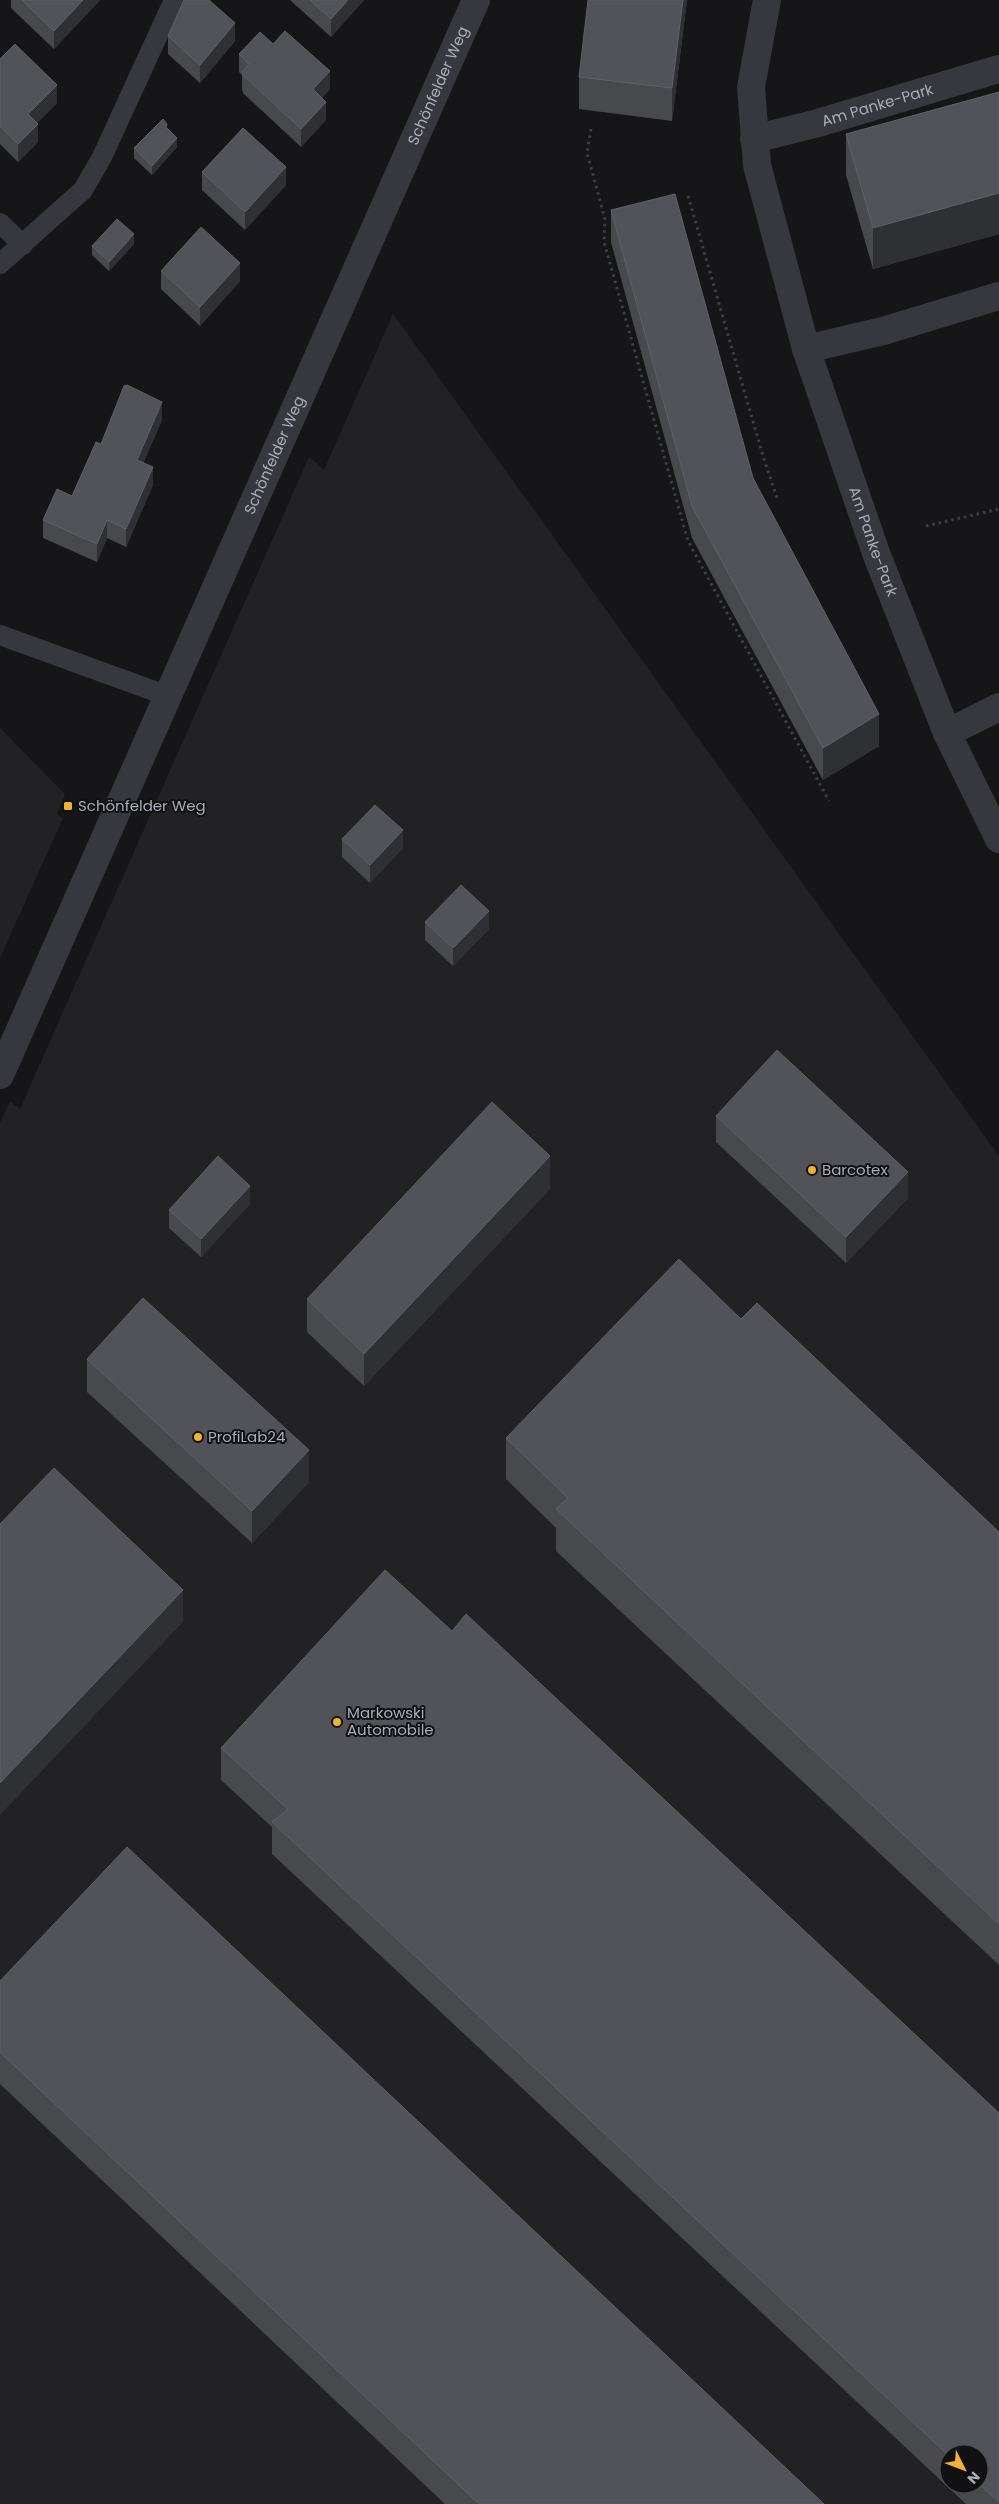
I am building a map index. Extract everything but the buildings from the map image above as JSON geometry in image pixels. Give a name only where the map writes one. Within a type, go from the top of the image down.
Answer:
[{"type":"street","name":"Schönfelder Weg","points":[[0,1075],[476,0]]},
{"type":"street","name":"Am Panke-Park","points":[[767,0],[751,87],[754,139],[757,165],[806,349],[876,553],[947,733],[999,839]]},
{"type":"street","name":"Am Panke-Park","points":[[754,139],[818,123],[999,69]]},
{"type":"street","points":[[806,349],[883,331],[999,296]]},
{"type":"street","points":[[947,733],[999,707]]},
{"type":"lane","points":[[0,264],[84,190],[102,157],[174,0]]},
{"type":"lane","points":[[0,223],[23,245]]},
{"type":"lane","points":[[0,635],[168,696]]},
{"type":"path","points":[[591,129],[587,153],[604,219],[604,242],[688,541],[829,801]]},
{"type":"path","points":[[688,196],[763,456],[778,501]]},
{"type":"path","points":[[926,526],[999,509]]},
{"type":"shaded area","points":[[393,314],[999,1156],[999,2504],[0,2504],[0,1123],[10,1101],[20,1109],[309,457],[324,470]]},
{"type":"shaded area","points":[[0,728],[65,794],[57,814],[63,818],[0,958]]},
{"type":"place","name":"Schönfelder Weg","points":[[68,806]]},
{"type":"place","name":"Barcotex","points":[[812,1170]]},
{"type":"place","name":"ProfiLab24","points":[[198,1437]]},
{"type":"place","name":"Markowski Automobile","points":[[337,1722]]}]
